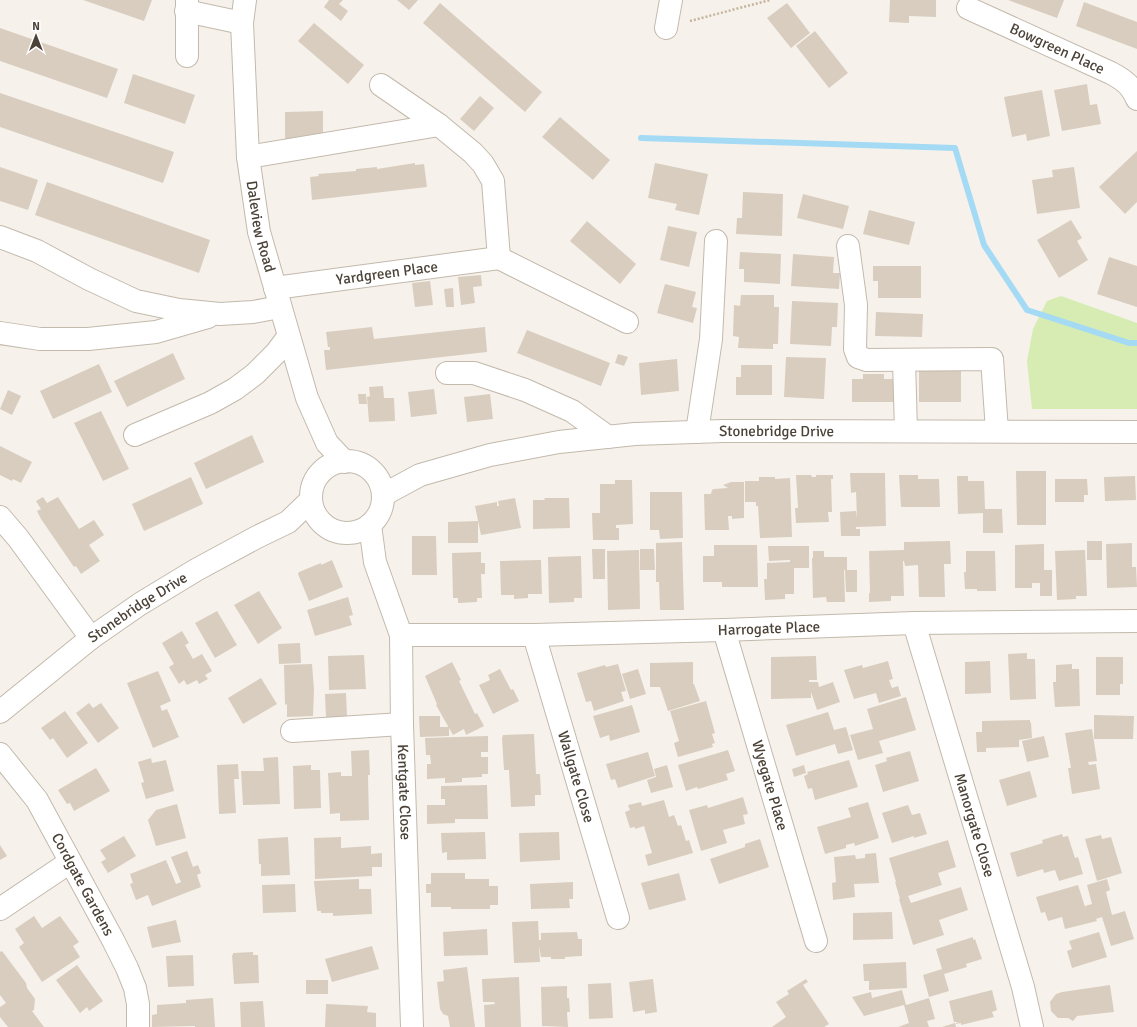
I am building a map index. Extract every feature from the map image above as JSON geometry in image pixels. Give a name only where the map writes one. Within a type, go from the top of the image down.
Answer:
[{"type":"street","name":"Daleview Road","points":[[245,0],[242,23],[248,157],[259,232],[288,337],[307,398],[327,443],[345,462]]},
{"type":"street","points":[[666,28],[671,0]]},
{"type":"street","points":[[187,56],[187,6],[242,23]]},
{"type":"street","name":"Bowgreen Place","points":[[968,8],[1111,73],[1125,81],[1137,99]]},
{"type":"street","points":[[381,85],[439,125],[473,153],[483,164],[493,181],[499,258],[627,322]]},
{"type":"street","points":[[248,157],[439,125]]},
{"type":"street","points":[[0,237],[37,251],[89,279],[136,301],[179,310],[220,314]]},
{"type":"street","points":[[697,432],[711,339],[716,241]]},
{"type":"street","points":[[848,246],[856,305],[855,349],[858,357],[867,360],[992,359],[997,431]]},
{"type":"street","name":"Yardgreen Place","points":[[220,314],[253,312],[277,298],[499,258]]},
{"type":"street","points":[[0,333],[40,339],[88,339],[156,332],[220,314]]},
{"type":"street","points":[[136,436],[235,389],[255,374],[276,353],[288,337]]},
{"type":"street","points":[[904,360],[906,431]]},
{"type":"street","points":[[447,373],[474,373],[525,390],[572,411],[608,437]]},
{"type":"street","name":"Stonebridge Drive","points":[[383,495],[420,475],[490,455],[558,442],[635,434],[697,432],[906,431],[1137,432]]},
{"type":"street","points":[[324,470],[327,443]]},
{"type":"street","points":[[345,462],[362,464],[375,475],[380,484],[383,495],[380,512],[370,525],[360,531],[349,533],[333,530],[319,520],[312,507],[311,494],[314,483],[324,470],[334,464],[345,462]]},
{"type":"street","name":"Stonebridge Drive","points":[[375,475],[420,475]]},
{"type":"street","name":"Stonebridge Drive","points":[[0,712],[91,638],[140,604],[196,570],[288,522],[311,500]]},
{"type":"street","points":[[0,517],[18,538],[91,638]]},
{"type":"street","name":"Stonebridge Drive","points":[[288,522],[319,520]]},
{"type":"street","name":"Kentgate Close","points":[[370,525],[375,562],[401,635],[402,724],[412,1027]]},
{"type":"street","name":"Kentgate Close","points":[[349,533],[375,562]]},
{"type":"street","name":"Harrogate Place","points":[[401,635],[534,635],[914,624],[1137,621]]},
{"type":"street","name":"Manorgate Close","points":[[914,624],[1023,987],[1032,1027]]},
{"type":"street","name":"Wyegate Place","points":[[724,630],[816,941]]},
{"type":"street","name":"Wallgate Close","points":[[534,635],[618,918]]},
{"type":"street","points":[[292,731],[402,724]]},
{"type":"street","name":"Cordgate Gardens","points":[[0,754],[37,800],[113,940],[127,968],[134,988],[138,1004],[138,1027]]},
{"type":"street","points":[[0,909],[70,862]]},
{"type":"path","points":[[666,28],[770,0]]},
{"type":"green space","points":[[1061,296],[1137,323],[1137,409],[1032,409],[1027,361],[1033,329],[1047,301]]},
{"type":"building","points":[[83,0],[152,0],[144,21]]},
{"type":"building","points":[[329,0],[343,0],[339,4],[348,11],[341,21],[324,7]]},
{"type":"building","points":[[397,0],[418,0],[409,10]]},
{"type":"building","points":[[890,0],[936,0],[936,17],[909,16],[909,23],[889,22]]},
{"type":"building","points":[[1008,0],[1064,0],[1057,18]]},
{"type":"building","points":[[1084,2],[1137,22],[1137,49],[1076,26]]},
{"type":"building","points":[[440,3],[542,92],[525,112],[423,23]]},
{"type":"building","points":[[787,3],[810,33],[791,48],[767,18]]},
{"type":"building","points":[[314,23],[364,65],[348,84],[298,41]]},
{"type":"building","points":[[0,28],[118,69],[107,98],[0,61]]},
{"type":"building","points":[[815,31],[848,73],[829,88],[796,46]]},
{"type":"building","points":[[133,74],[195,95],[185,124],[124,103]]},
{"type":"building","points":[[1087,84],[1090,105],[1097,104],[1101,124],[1062,131],[1054,90]]},
{"type":"building","points":[[1042,90],[1050,136],[1027,141],[1026,134],[1012,137],[1004,97]]},
{"type":"building","points":[[0,93],[174,152],[163,183],[0,127]]},
{"type":"building","points":[[480,96],[494,108],[474,131],[460,119]]},
{"type":"building","points":[[323,111],[323,139],[285,140],[285,112]]},
{"type":"building","points":[[560,117],[610,160],[593,180],[542,137]]},
{"type":"building","points":[[1137,151],[1137,202],[1125,214],[1099,187]]},
{"type":"building","points":[[415,163],[415,165],[424,164],[427,187],[312,200],[310,177],[319,176],[318,174],[356,171],[356,169],[377,167],[377,169]]},
{"type":"building","points":[[655,163],[708,174],[699,215],[675,210],[677,204],[648,198]]},
{"type":"building","points":[[0,167],[38,180],[28,210],[0,201]]},
{"type":"building","points":[[1074,167],[1080,208],[1037,214],[1032,180],[1053,177],[1052,170]]},
{"type":"building","points":[[47,182],[210,240],[199,273],[35,215]]},
{"type":"building","points":[[743,192],[783,194],[782,236],[736,234],[737,218],[742,218]]},
{"type":"building","points":[[803,194],[849,206],[843,229],[797,218]]},
{"type":"building","points":[[869,210],[915,222],[909,245],[863,234]]},
{"type":"building","points":[[1071,220],[1082,238],[1077,241],[1088,260],[1059,278],[1037,240]]},
{"type":"building","points":[[587,221],[636,264],[620,284],[570,241]]},
{"type":"building","points":[[668,226],[697,232],[689,267],[660,260]]},
{"type":"building","points":[[740,252],[781,254],[780,284],[744,282],[744,269],[739,269]]},
{"type":"building","points":[[793,254],[834,257],[833,273],[840,273],[839,289],[791,286]]},
{"type":"building","points":[[1109,257],[1137,266],[1137,307],[1097,294]]},
{"type":"building","points":[[873,266],[921,266],[921,298],[878,298],[878,281],[873,281]]},
{"type":"building","points":[[481,275],[482,286],[473,287],[475,303],[461,305],[458,277]]},
{"type":"building","points":[[430,281],[433,305],[415,307],[412,283]]},
{"type":"building","points":[[665,284],[696,292],[692,307],[697,308],[693,323],[657,313]]},
{"type":"building","points":[[453,288],[454,307],[446,307],[444,289]]},
{"type":"building","points":[[741,295],[774,295],[774,307],[779,307],[778,344],[773,344],[773,349],[738,348],[739,337],[733,336],[734,305],[740,306]]},
{"type":"building","points":[[792,301],[838,303],[837,327],[832,327],[831,346],[790,344]]},
{"type":"building","points":[[876,312],[923,314],[922,337],[875,336]]},
{"type":"building","points":[[372,327],[374,339],[485,327],[487,352],[326,370],[324,350],[330,350],[330,347],[328,347],[326,332]]},
{"type":"building","points":[[527,330],[610,363],[601,386],[517,353]]},
{"type":"building","points":[[173,353],[185,379],[127,407],[114,381]]},
{"type":"building","points":[[618,354],[628,357],[624,366],[615,363]]},
{"type":"building","points":[[786,357],[826,358],[824,399],[784,397]]},
{"type":"building","points":[[677,359],[679,391],[641,395],[639,363]]},
{"type":"building","points":[[99,364],[112,392],[53,419],[40,391]]},
{"type":"building","points":[[741,365],[772,365],[772,395],[736,395],[736,377],[741,377]]},
{"type":"building","points":[[919,365],[961,365],[961,402],[919,402]]},
{"type":"building","points":[[863,374],[884,374],[884,379],[900,379],[900,402],[852,402],[852,379],[863,379]]},
{"type":"building","points":[[383,386],[384,398],[394,398],[395,421],[369,422],[367,397],[370,396],[369,387]]},
{"type":"building","points":[[434,389],[437,414],[411,417],[408,392]]},
{"type":"building","points":[[8,390],[21,396],[12,415],[0,409]]},
{"type":"building","points":[[358,394],[366,394],[367,404],[359,404]]},
{"type":"building","points":[[490,394],[493,419],[467,422],[464,397]]},
{"type":"building","points":[[101,411],[129,469],[103,481],[74,423]]},
{"type":"building","points":[[252,435],[264,462],[206,489],[194,463]]},
{"type":"building","points":[[0,446],[32,462],[21,483],[13,479],[12,481],[0,475]]},
{"type":"building","points":[[1016,471],[1046,471],[1046,525],[1017,525]]},
{"type":"building","points":[[850,473],[885,473],[886,526],[856,527],[856,529],[860,529],[860,536],[841,536],[840,512],[856,511],[857,518],[856,492],[851,493]]},
{"type":"building","points":[[796,475],[811,475],[812,477],[816,477],[816,475],[833,475],[833,479],[831,479],[832,512],[828,512],[829,522],[796,523],[795,508],[798,508]]},
{"type":"building","points":[[899,475],[918,475],[918,479],[939,479],[940,507],[901,507]]},
{"type":"building","points":[[957,476],[968,476],[968,481],[984,481],[985,509],[1002,509],[1003,533],[983,533],[983,513],[958,514]]},
{"type":"building","points":[[1135,476],[1136,500],[1105,501],[1104,477]]},
{"type":"building","points":[[191,477],[203,504],[144,531],[132,504]]},
{"type":"building","points":[[759,477],[775,477],[775,479],[790,478],[792,537],[760,538],[758,506],[756,506],[756,502],[745,502],[745,481],[759,481]]},
{"type":"building","points":[[1055,479],[1087,479],[1088,495],[1084,495],[1084,502],[1055,502]]},
{"type":"building","points":[[615,480],[632,480],[633,524],[616,525],[616,528],[619,528],[619,540],[593,540],[592,513],[600,513],[600,484],[615,484]]},
{"type":"building","points":[[731,482],[744,482],[744,518],[732,519],[732,516],[728,516],[729,530],[705,530],[704,494],[711,494],[712,490],[714,489],[728,488],[723,485]]},
{"type":"building","points":[[650,492],[682,492],[683,538],[660,539],[659,530],[650,530]]},
{"type":"building","points":[[43,497],[47,503],[58,497],[79,529],[94,520],[104,535],[89,545],[100,561],[81,574],[76,566],[74,567],[37,511],[41,509],[36,501]]},
{"type":"building","points":[[515,498],[521,528],[481,535],[475,506],[497,502],[497,506],[499,506],[498,501]]},
{"type":"building","points":[[544,498],[569,498],[570,528],[533,529],[533,500],[545,500]]},
{"type":"building","points":[[478,521],[478,543],[448,543],[448,522]]},
{"type":"building","points":[[412,536],[436,536],[437,575],[412,575]]},
{"type":"building","points":[[950,541],[951,564],[944,564],[945,597],[919,597],[918,565],[905,566],[903,561],[904,596],[891,596],[891,601],[869,602],[869,551],[904,550],[904,542]]},
{"type":"building","points":[[1087,541],[1102,541],[1102,560],[1087,560]]},
{"type":"building","points":[[682,542],[684,610],[660,610],[659,582],[656,582],[656,543]]},
{"type":"building","points":[[1132,543],[1132,567],[1136,567],[1137,587],[1107,588],[1106,544]]},
{"type":"building","points":[[1044,544],[1044,570],[1052,570],[1052,596],[1040,596],[1040,583],[1032,583],[1032,588],[1015,588],[1015,545]]},
{"type":"building","points":[[714,545],[757,545],[758,587],[722,587],[722,582],[703,582],[703,556],[714,556]]},
{"type":"building","points":[[768,546],[809,546],[809,568],[794,568],[794,594],[785,594],[785,599],[765,600],[764,579],[767,579],[767,563],[790,562],[790,560],[769,561]]},
{"type":"building","points":[[592,549],[605,549],[605,579],[593,579]]},
{"type":"building","points":[[640,549],[654,549],[655,570],[640,570]]},
{"type":"building","points":[[639,550],[640,609],[608,610],[607,551]]},
{"type":"building","points":[[1085,550],[1087,596],[1076,596],[1076,599],[1057,600],[1055,551]]},
{"type":"building","points":[[813,551],[824,551],[824,557],[847,557],[847,570],[857,570],[857,592],[846,592],[844,570],[845,602],[827,602],[826,597],[813,598]]},
{"type":"building","points":[[966,551],[995,551],[996,591],[977,591],[977,589],[965,589],[964,572],[966,572]]},
{"type":"building","points":[[481,552],[481,563],[485,563],[485,574],[481,574],[482,598],[477,598],[477,602],[458,603],[458,598],[453,598],[452,553]]},
{"type":"building","points":[[581,556],[582,598],[574,598],[574,602],[549,603],[548,557]]},
{"type":"building","points":[[332,560],[343,587],[309,601],[298,574],[299,572]]},
{"type":"building","points":[[541,560],[542,594],[528,594],[528,598],[514,599],[514,595],[501,595],[500,561]]},
{"type":"building","points":[[259,591],[282,628],[258,644],[234,605]]},
{"type":"building","points":[[348,597],[353,615],[349,616],[352,625],[315,636],[307,610]]},
{"type":"building","points":[[217,611],[237,645],[215,658],[195,623]]},
{"type":"building","points":[[182,631],[189,643],[185,645],[193,659],[202,654],[212,671],[205,675],[208,679],[199,684],[197,680],[187,685],[184,680],[179,684],[169,667],[174,664],[162,643]]},
{"type":"building","points":[[300,643],[301,663],[279,664],[278,644]]},
{"type":"building","points":[[1027,653],[1027,659],[1035,659],[1036,699],[1010,700],[1008,654]]},
{"type":"building","points":[[364,655],[366,689],[329,690],[328,656]]},
{"type":"building","points":[[816,656],[817,680],[809,680],[809,682],[818,682],[819,687],[833,682],[840,702],[817,710],[811,692],[811,698],[771,699],[771,657]]},
{"type":"building","points":[[1096,657],[1123,657],[1123,684],[1120,684],[1120,695],[1096,695]]},
{"type":"building","points":[[888,661],[893,679],[889,680],[892,688],[898,686],[901,696],[879,703],[876,693],[854,699],[844,670],[862,665],[863,668]]},
{"type":"building","points":[[990,661],[991,693],[965,694],[965,662]]},
{"type":"building","points":[[452,662],[461,680],[459,681],[475,714],[477,713],[484,726],[466,735],[464,729],[453,735],[436,705],[437,704],[425,676]]},
{"type":"building","points":[[693,662],[693,684],[700,701],[668,711],[660,687],[650,687],[650,663]]},
{"type":"building","points":[[312,664],[314,690],[313,716],[287,717],[287,704],[285,705],[284,665]]},
{"type":"building","points":[[618,664],[626,691],[621,692],[624,701],[594,711],[591,701],[586,702],[577,673],[605,665],[606,667]]},
{"type":"building","points":[[1072,664],[1072,669],[1079,669],[1080,706],[1055,707],[1053,682],[1056,682],[1056,665]]},
{"type":"building","points":[[500,669],[511,690],[513,689],[519,701],[493,714],[479,685],[490,680],[488,675]]},
{"type":"building","points":[[638,669],[646,694],[630,699],[622,674]]},
{"type":"building","points":[[158,671],[171,701],[160,706],[162,711],[167,709],[179,737],[153,748],[127,683]]},
{"type":"building","points":[[261,678],[277,704],[243,724],[228,698]]},
{"type":"building","points":[[346,693],[347,717],[326,718],[325,694]]},
{"type":"building","points":[[906,697],[916,730],[879,741],[883,753],[858,760],[850,735],[873,729],[867,709]]},
{"type":"building","points":[[706,701],[715,733],[712,734],[715,743],[712,744],[713,747],[678,757],[674,743],[679,741],[670,711]]},
{"type":"building","points":[[89,703],[93,708],[101,703],[119,728],[98,743],[76,713]]},
{"type":"building","points":[[632,705],[640,732],[610,741],[609,735],[600,738],[593,716]]},
{"type":"building","points":[[65,711],[88,743],[67,758],[53,738],[50,740],[41,728]]},
{"type":"building","points":[[828,712],[834,730],[846,727],[853,750],[838,754],[835,744],[796,756],[786,725]]},
{"type":"building","points":[[1094,715],[1134,716],[1133,739],[1094,739]]},
{"type":"building","points":[[419,716],[440,716],[440,727],[449,727],[449,736],[420,737]]},
{"type":"building","points":[[1030,720],[1032,738],[1019,740],[1019,747],[986,748],[986,752],[977,752],[976,732],[982,732],[982,721]]},
{"type":"building","points":[[1092,729],[1097,761],[1088,762],[1089,765],[1096,764],[1100,789],[1072,794],[1068,768],[1071,768],[1065,733]]},
{"type":"building","points":[[534,734],[536,774],[540,774],[541,795],[535,795],[535,806],[511,807],[509,770],[504,770],[502,738],[503,735]]},
{"type":"building","points":[[488,736],[488,752],[481,752],[481,757],[488,757],[488,774],[482,774],[482,777],[462,778],[462,782],[445,783],[445,778],[427,779],[427,764],[431,764],[430,755],[426,755],[425,738]]},
{"type":"building","points":[[1044,736],[1049,757],[1027,762],[1022,741]]},
{"type":"building","points":[[369,750],[369,820],[340,821],[340,813],[330,814],[328,773],[341,772],[341,776],[352,776],[351,751]]},
{"type":"building","points":[[728,750],[735,771],[726,774],[728,780],[686,791],[678,765]]},
{"type":"building","points":[[910,751],[919,781],[883,792],[875,765],[887,761],[886,758]]},
{"type":"building","points":[[648,752],[655,776],[618,788],[615,779],[611,780],[606,764]]},
{"type":"building","points":[[278,757],[280,804],[243,805],[241,771],[264,771],[263,758]]},
{"type":"building","points":[[151,758],[152,763],[166,760],[174,791],[146,799],[141,783],[144,782],[138,762]]},
{"type":"building","points":[[849,760],[858,787],[815,800],[812,788],[808,789],[804,776],[808,774],[807,772]]},
{"type":"building","points":[[238,764],[239,779],[234,779],[236,813],[219,814],[217,765]]},
{"type":"building","points":[[311,765],[311,770],[320,770],[321,808],[294,809],[293,766]]},
{"type":"building","points":[[667,765],[673,787],[651,793],[647,780],[656,777],[654,769]]},
{"type":"building","points":[[804,765],[806,773],[794,777],[792,769]]},
{"type":"building","points":[[96,768],[110,791],[74,811],[70,803],[67,804],[58,790]]},
{"type":"building","points":[[1030,771],[1037,797],[1007,806],[999,780]]},
{"type":"building","points":[[487,785],[488,819],[455,819],[455,823],[427,824],[427,805],[445,805],[445,799],[441,799],[441,786]]},
{"type":"building","points":[[743,797],[748,814],[743,815],[745,824],[723,830],[727,843],[701,851],[689,810],[707,805],[708,808]]},
{"type":"building","points":[[664,800],[669,817],[674,815],[678,826],[681,825],[686,841],[689,840],[693,853],[648,866],[645,855],[652,853],[644,826],[635,829],[635,827],[630,828],[625,812],[630,810],[628,805],[641,802],[642,806]]},
{"type":"building","points":[[868,802],[879,838],[855,846],[854,843],[846,845],[846,848],[825,854],[817,827],[851,817],[848,808]]},
{"type":"building","points":[[177,804],[186,838],[156,846],[148,820],[156,810]]},
{"type":"building","points":[[908,805],[912,815],[920,813],[927,834],[914,838],[914,836],[892,843],[882,813]]},
{"type":"building","points":[[485,832],[486,859],[447,860],[447,852],[442,853],[441,833]]},
{"type":"building","points":[[559,832],[560,860],[520,862],[519,833]]},
{"type":"building","points":[[1062,834],[1063,837],[1068,836],[1075,858],[1078,857],[1083,874],[1059,881],[1055,870],[1044,873],[1043,869],[1017,877],[1010,853],[1043,843],[1042,840]]},
{"type":"building","points":[[1101,835],[1102,839],[1111,837],[1122,873],[1097,881],[1085,839]]},
{"type":"building","points":[[124,836],[136,856],[108,873],[101,862],[106,859],[100,850]]},
{"type":"building","points":[[288,837],[290,875],[261,876],[258,839]]},
{"type":"building","points":[[341,837],[341,848],[371,846],[371,854],[382,853],[382,867],[372,867],[372,876],[315,879],[314,838]]},
{"type":"building","points":[[760,839],[769,867],[719,884],[710,859],[745,847],[745,844]]},
{"type":"building","points":[[948,840],[956,867],[938,873],[942,885],[908,896],[911,903],[961,887],[968,910],[939,920],[944,935],[913,945],[899,899],[889,858]]},
{"type":"building","points":[[0,845],[7,856],[0,860]]},
{"type":"building","points":[[187,851],[193,867],[198,865],[201,873],[197,875],[201,887],[152,906],[148,895],[136,900],[130,884],[133,883],[130,874],[166,860],[176,884],[181,882],[171,857]]},
{"type":"building","points":[[876,853],[879,883],[854,884],[855,897],[833,900],[832,883],[836,882],[834,857],[855,855],[856,859],[865,858],[865,854]]},
{"type":"building","points":[[431,873],[465,873],[465,879],[489,879],[489,886],[498,886],[498,905],[490,905],[490,909],[451,909],[451,907],[431,907],[431,893],[426,893],[426,884],[431,884]]},
{"type":"building","points":[[679,873],[686,900],[649,910],[641,883]]},
{"type":"building","points":[[359,879],[359,889],[371,889],[372,914],[333,916],[333,913],[321,913],[321,911],[317,911],[314,881]]},
{"type":"building","points":[[1107,879],[1110,890],[1106,892],[1112,915],[1125,911],[1134,939],[1111,946],[1102,917],[1096,919],[1097,921],[1065,929],[1062,917],[1048,921],[1045,912],[1041,913],[1036,897],[1078,885],[1086,910],[1085,906],[1092,904],[1087,885]]},
{"type":"building","points":[[573,882],[573,899],[569,899],[570,908],[531,909],[530,884]]},
{"type":"building","points":[[295,884],[296,912],[263,913],[262,885]]},
{"type":"building","points":[[892,912],[893,939],[853,940],[853,913]]},
{"type":"building","points":[[34,916],[42,928],[60,916],[79,942],[73,946],[80,957],[42,982],[19,947],[24,943],[15,929]]},
{"type":"building","points":[[176,920],[181,942],[152,948],[147,927]]},
{"type":"building","points":[[538,921],[539,940],[541,940],[541,933],[577,932],[578,939],[582,939],[582,956],[565,957],[565,959],[541,957],[539,946],[540,962],[514,963],[512,922]]},
{"type":"building","points":[[487,929],[488,955],[444,956],[443,932]]},
{"type":"building","points":[[1099,932],[1107,957],[1072,968],[1067,951],[1072,949],[1069,941]]},
{"type":"building","points":[[973,937],[982,959],[966,964],[967,967],[944,974],[949,991],[929,997],[923,975],[942,969],[936,949]]},
{"type":"building","points":[[372,946],[379,969],[332,982],[325,959]]},
{"type":"building","points":[[2,951],[26,983],[27,988],[35,999],[34,1010],[32,1011],[44,1027],[8,1027],[0,1017],[0,1007],[6,1003],[0,995],[0,952]]},
{"type":"building","points":[[253,952],[253,955],[258,955],[259,983],[234,984],[233,953]]},
{"type":"building","points":[[193,955],[194,986],[168,987],[166,956]]},
{"type":"building","points":[[906,962],[907,988],[869,990],[869,981],[864,981],[863,964]]},
{"type":"building","points":[[77,965],[103,1001],[89,1011],[87,1007],[80,1013],[56,980]]},
{"type":"building","points":[[467,967],[475,1027],[450,1027],[448,1016],[443,1014],[440,1009],[437,982],[444,981],[443,970]]},
{"type":"building","points":[[519,977],[521,1027],[485,1027],[484,1005],[495,1004],[494,1002],[483,1002],[482,979]]},
{"type":"building","points":[[653,979],[657,1012],[645,1014],[645,1010],[633,1012],[629,982]]},
{"type":"building","points":[[806,979],[808,982],[803,985],[829,1024],[824,1027],[772,1027],[786,1017],[776,1002],[789,994],[787,991]]},
{"type":"building","points":[[306,980],[328,980],[328,994],[306,994]]},
{"type":"building","points":[[611,983],[613,1018],[589,1019],[588,984]]},
{"type":"building","points":[[1110,985],[1114,1012],[1077,1016],[1073,1021],[1068,1018],[1058,1018],[1051,1011],[1050,1002],[1056,994]]},
{"type":"building","points":[[567,986],[567,998],[569,998],[570,1012],[567,1012],[568,1027],[542,1026],[541,987]]},
{"type":"building","points":[[902,990],[906,1005],[929,998],[935,1019],[927,1021],[929,1027],[898,1027],[909,1023],[904,1005],[864,1016],[852,997],[871,992],[872,998]]},
{"type":"building","points":[[992,990],[997,1010],[992,1012],[994,1017],[961,1025],[961,1023],[956,1024],[959,1022],[954,1022],[949,1001]]},
{"type":"building","points":[[213,998],[215,1027],[152,1027],[152,1015],[157,1014],[157,1005],[186,1003],[186,1000]]},
{"type":"building","points":[[263,1001],[265,1027],[241,1027],[240,1002]]},
{"type":"building","points":[[326,1004],[368,1006],[367,1012],[376,1013],[376,1027],[325,1027]]},
{"type":"building","points":[[955,1023],[956,1027],[942,1027]]},
{"type":"waterway","points":[[641,138],[955,148],[984,245],[1027,310],[1129,343],[1137,343]]}]
